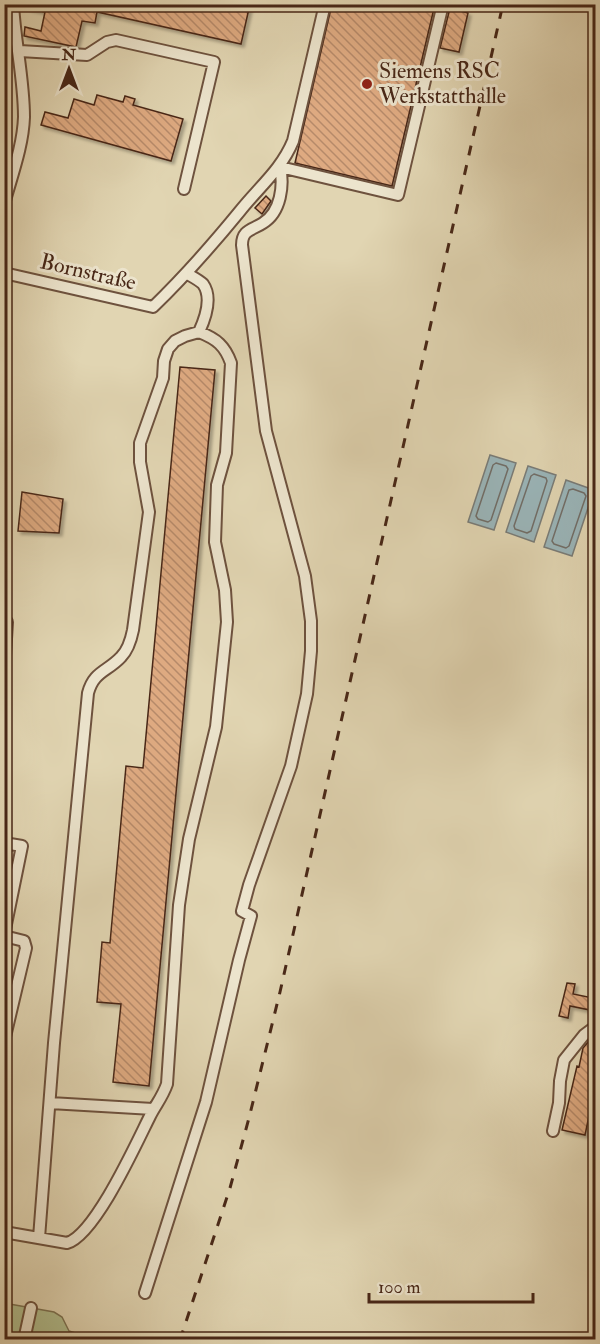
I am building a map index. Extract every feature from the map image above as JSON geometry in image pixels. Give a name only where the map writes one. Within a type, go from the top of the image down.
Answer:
[{"type":"street","points":[[4,204],[22,136],[24,117],[20,51],[14,4]]},
{"type":"street","points":[[144,1293],[206,1102],[251,916],[242,911],[291,766],[309,676],[311,621],[305,576],[266,431],[242,245],[246,231],[264,223],[278,207],[283,178],[280,167],[293,141],[325,4]]},
{"type":"street","points":[[280,167],[398,195],[444,4]]},
{"type":"street","points":[[20,51],[87,55],[107,42],[116,40],[214,62],[184,189]]},
{"type":"street","name":"Bornstraße","points":[[4,273],[153,307],[280,167]]},
{"type":"street","points":[[186,273],[203,285],[207,298],[207,311],[199,332]]},
{"type":"street","points":[[4,1232],[68,1243],[75,1241],[102,1206],[153,1109],[162,1098],[167,1084],[179,905],[189,839],[216,727],[227,622],[225,590],[215,542],[217,485],[226,453],[231,363],[226,350],[218,340],[199,332],[175,341],[168,349],[164,361],[163,378],[140,443],[140,462],[149,512],[130,642],[121,657],[91,682],[88,693],[39,1238]]},
{"type":"street","points":[[4,672],[8,622]]},
{"type":"street","points":[[4,843],[22,846],[4,935],[24,941],[26,948],[4,1041]]},
{"type":"street","points":[[553,1131],[564,1060],[584,1035],[596,1026]]},
{"type":"street","points":[[50,1103],[153,1109]]},
{"type":"street","points":[[24,1340],[30,1308]]},
{"type":"green space","points":[[4,1303],[54,1312],[62,1317],[69,1331],[94,1339],[5,1339]]},
{"type":"water","points":[[490,455],[516,463],[494,530],[468,522]]},
{"type":"water","points":[[528,466],[556,475],[534,542],[506,532]]},
{"type":"water","points":[[566,480],[594,490],[572,556],[544,547]]},
{"type":"building","points":[[29,4],[250,4],[241,44],[97,12],[95,23],[82,21],[76,47],[24,36],[25,27],[41,31],[45,12],[28,8]]},
{"type":"building","name":"Siemens RSC Werkstatthalle","points":[[332,4],[435,4],[392,186],[295,163]]},
{"type":"building","points":[[450,8],[468,13],[459,52],[440,48]]},
{"type":"building","points":[[97,95],[123,102],[125,96],[135,99],[133,105],[183,119],[171,161],[41,125],[45,112],[68,118],[74,99],[94,105]]},
{"type":"building","points":[[266,196],[271,201],[262,214],[255,208]]},
{"type":"building","points":[[180,367],[215,370],[149,1086],[113,1082],[121,1004],[97,1002],[102,942],[110,943],[126,766],[143,768]]},
{"type":"building","points":[[22,492],[63,499],[59,533],[18,531]]},
{"type":"building","points":[[567,983],[575,984],[573,994],[593,998],[590,1010],[570,1006],[568,1018],[559,1016]]},
{"type":"building","points":[[589,1041],[596,1042],[594,1094],[596,1094],[596,1103],[593,1112],[590,1111],[585,1135],[562,1130],[577,1066],[579,1067],[583,1048]]},
{"type":"railway","points":[[180,1340],[230,1188],[280,992],[503,4]]},
{"type":"place","name":"Siemens RSC Werkstatthalle","points":[[367,84]]}]
